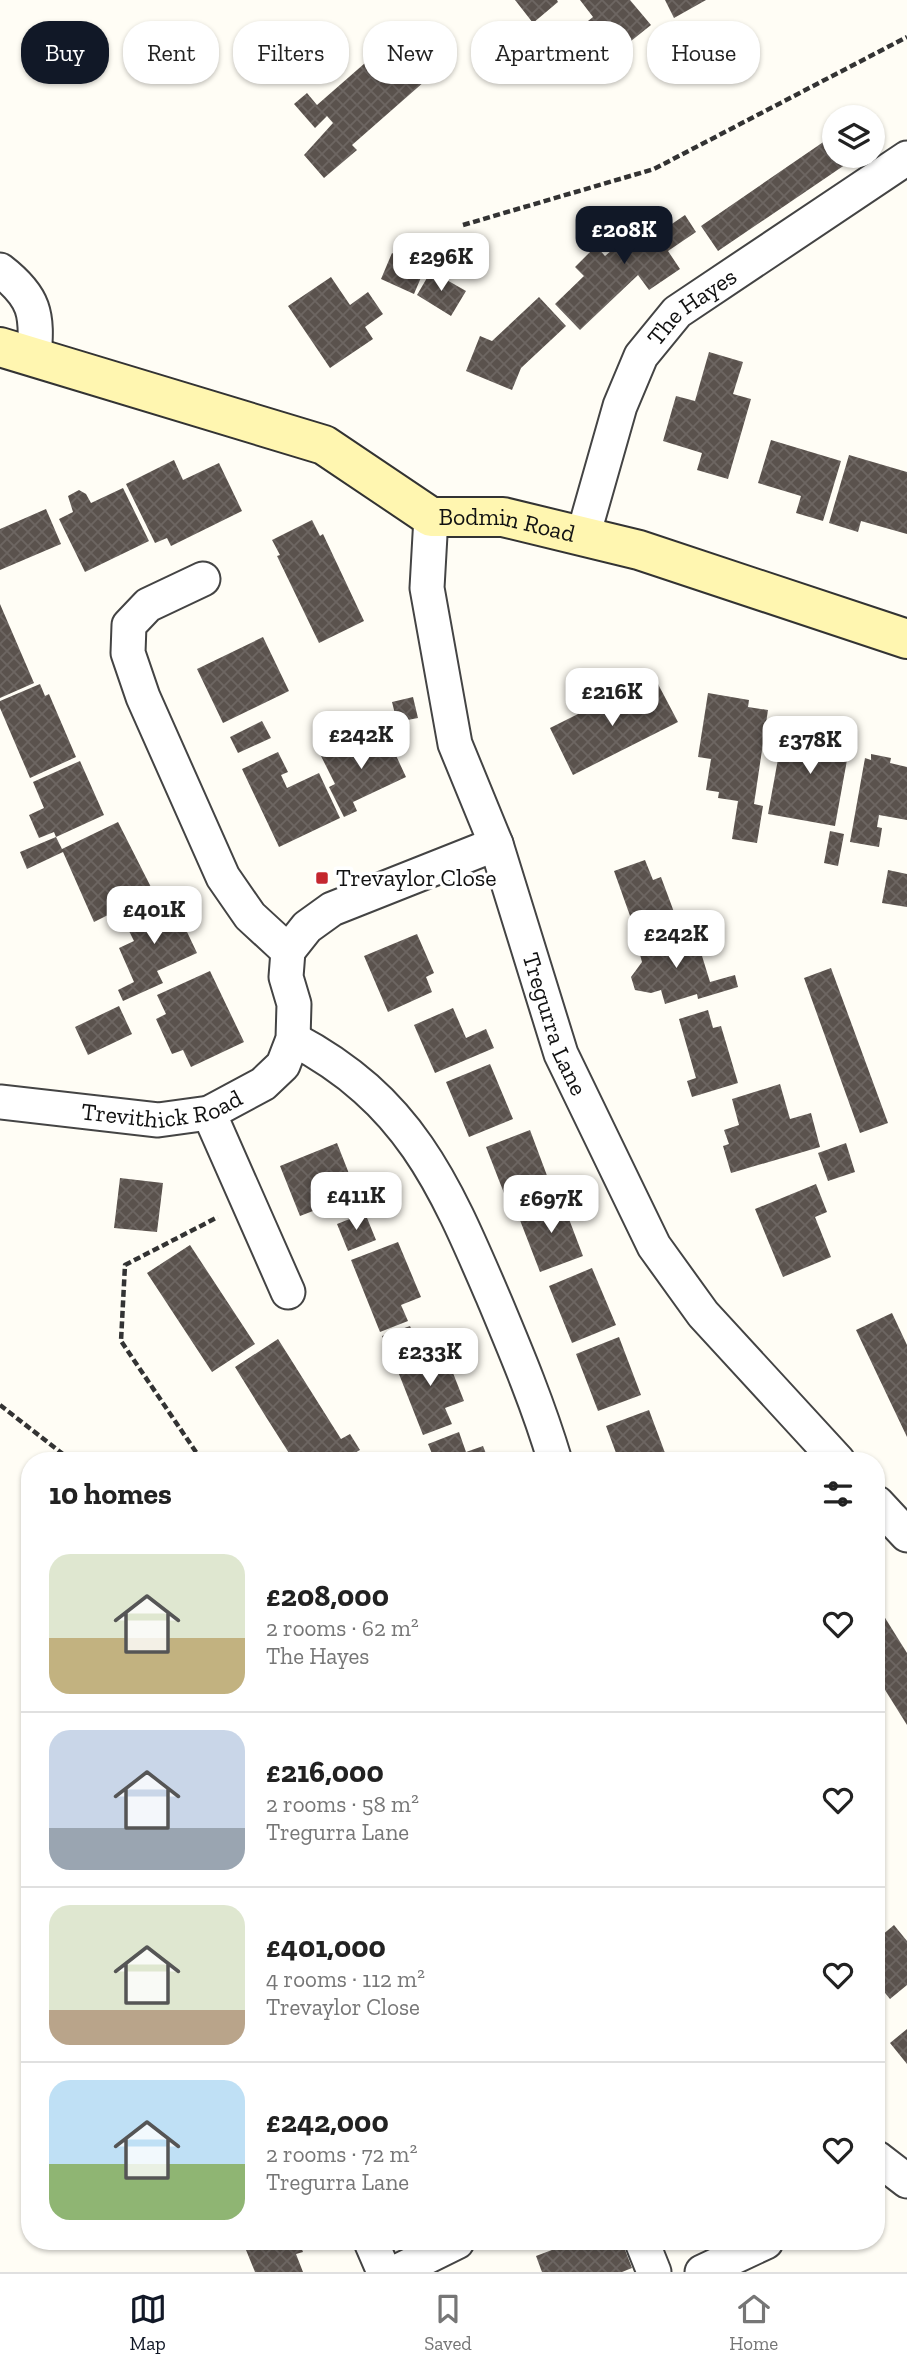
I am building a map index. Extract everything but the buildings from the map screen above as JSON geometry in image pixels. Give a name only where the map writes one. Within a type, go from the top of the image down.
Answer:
[{"type":"street","name":"The Hayes","points":[[583,536],[621,406],[641,356],[677,312],[907,158]]},
{"type":"street","points":[[0,270],[22,286],[35,311],[17,352]]},
{"type":"street","name":"Bodmin Road","points":[[17,352],[324,445],[431,517],[503,517],[639,550],[907,639]]},
{"type":"street","name":"Tregurra Lane","points":[[431,517],[427,588],[455,744],[496,845],[561,1054],[654,1246],[703,1314],[830,1452]]},
{"type":"street","points":[[203,579],[148,605],[129,625],[128,653],[143,696],[223,877],[250,916],[288,951]]},
{"type":"street","points":[[496,845],[332,909],[307,926],[288,951],[286,977],[294,1004],[293,1039],[327,1056],[360,1084],[420,1147],[463,1228],[539,1405],[552,1452]]},
{"type":"street","name":"Trevithick Road","points":[[0,1102],[158,1119],[209,1113],[263,1084],[283,1065],[293,1039]]},
{"type":"street","points":[[209,1113],[288,1292]]},
{"type":"street","points":[[885,1512],[907,1535]]},
{"type":"street","points":[[885,2164],[907,2181]]},
{"type":"street","points":[[374,2250],[384,2272]]},
{"type":"street","points":[[396,2272],[441,2250]]},
{"type":"street","points":[[645,2250],[654,2272]]},
{"type":"street","points":[[702,2272],[749,2250]]},
{"type":"path","points":[[463,225],[654,169],[907,37]]},
{"type":"path","points":[[196,1452],[121,1341],[125,1265],[248,1202]]},
{"type":"path","points":[[0,1405],[60,1452]]},
{"type":"place","name":"Trevaylor Close","points":[[322,878]]}]
